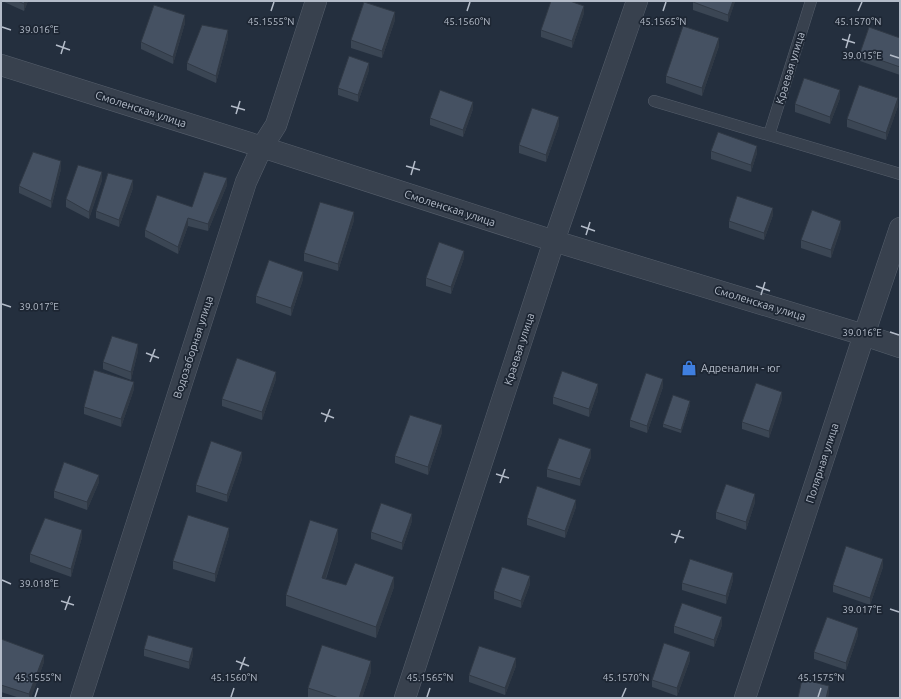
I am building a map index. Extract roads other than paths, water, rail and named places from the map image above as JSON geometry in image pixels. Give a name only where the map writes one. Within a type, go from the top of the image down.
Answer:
[{"type":"street","name":"Водозаборная улица","points":[[81,698],[246,182],[262,148],[276,125],[316,1]]},
{"type":"street","name":"Краевая улица","points":[[405,698],[554,241],[637,1]]},
{"type":"street","name":"Смоленская улица","points":[[1,65],[554,241],[900,347]]},
{"type":"street","name":"Полярная улица","points":[[745,698],[900,228]]},
{"type":"lane","name":"Краевая улица","points":[[769,135],[811,1]]},
{"type":"lane","points":[[654,101],[900,174]]},
{"type":"place","name":"Адреналин - юг","points":[[689,368]]}]
